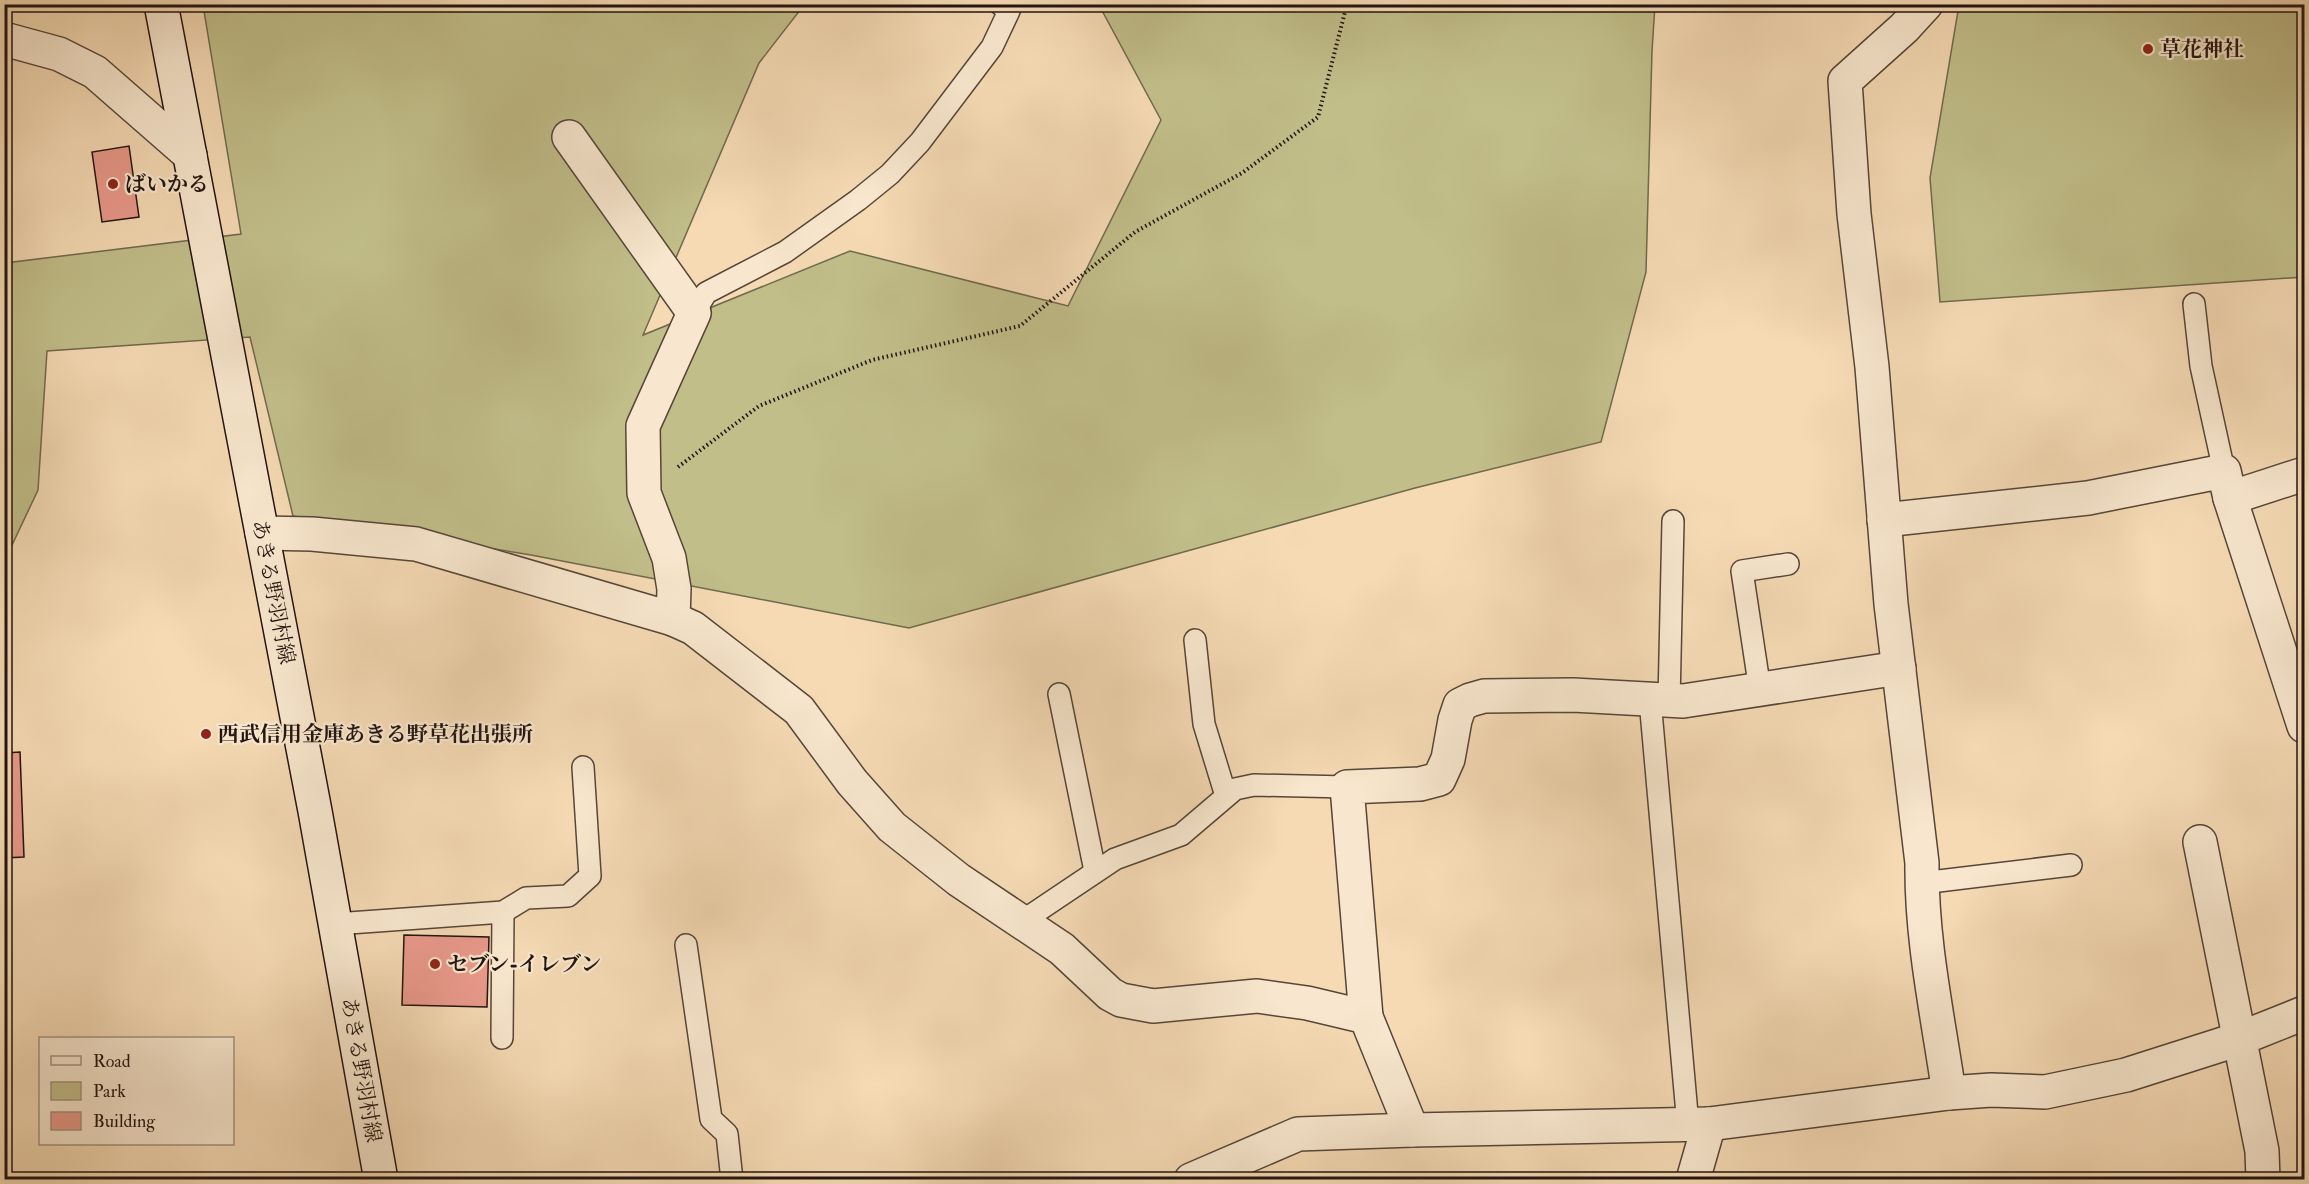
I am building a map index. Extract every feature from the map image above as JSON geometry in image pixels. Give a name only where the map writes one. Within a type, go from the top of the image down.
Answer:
[{"type":"street","name":"あきる野羽村線","points":[[161,4],[381,1179]]},
{"type":"street","points":[[1926,4],[1904,28],[1845,81],[1854,214],[1872,367],[1899,668],[1922,863],[1928,951],[1949,1094]]},
{"type":"street","points":[[4,39],[59,54],[88,68],[190,155]]},
{"type":"street","points":[[568,137],[693,313],[643,426],[644,493],[669,558],[674,589],[673,619]]},
{"type":"street","points":[[1884,520],[2304,474]]},
{"type":"street","points":[[2227,484],[2304,726]]},
{"type":"street","points":[[262,534],[312,534],[416,544],[673,619],[693,628],[799,710],[852,783],[881,816],[924,854],[1062,950],[1110,994],[1120,1000],[1153,1006],[1257,996],[1307,1003],[1366,1017]]},
{"type":"street","points":[[1413,1130],[1366,1017],[1347,788],[1420,784],[1439,779],[1448,759],[1460,705],[1484,696],[1562,695],[1683,701],[1899,668]]},
{"type":"street","points":[[2200,842],[2262,1151],[2263,1179]]},
{"type":"street","points":[[1191,1179],[1298,1134],[1699,1125],[1949,1094],[1991,1090],[2044,1092],[2126,1075],[2238,1039],[2304,1013]]},
{"type":"street","points":[[1693,1179],[1699,1125]]},
{"type":"lane","points":[[693,313],[706,293],[785,252],[890,174],[920,142],[992,47],[1009,11],[1000,4]]},
{"type":"lane","points":[[2194,304],[2201,366],[2227,484]]},
{"type":"lane","points":[[1673,521],[1660,700],[1699,1125]]},
{"type":"lane","points":[[1760,690],[1742,571],[1788,564]]},
{"type":"lane","points":[[1195,640],[1204,724],[1226,796]]},
{"type":"lane","points":[[1059,694],[1095,871]]},
{"type":"lane","points":[[335,924],[503,912],[526,898],[568,896],[590,876],[583,766]]},
{"type":"lane","points":[[1021,922],[1115,859],[1181,835],[1235,789],[1254,785],[1347,788]]},
{"type":"lane","points":[[1922,883],[2071,865]]},
{"type":"lane","points":[[502,1038],[503,912]]},
{"type":"lane","points":[[686,945],[711,1119],[727,1134],[732,1179]]},
{"type":"path","points":[[644,493],[759,406],[872,360],[1020,326],[1135,232],[1242,173],[1318,117],[1347,4]]},
{"type":"green space","points":[[203,5],[804,5],[759,63],[643,335],[850,251],[1068,306],[1161,120],[1099,5],[1655,5],[1646,272],[1601,442],[1415,488],[909,628],[531,555],[293,516],[250,337],[47,351],[38,490],[5,560],[5,263],[241,234]]},
{"type":"green space","points":[[1959,5],[2304,5],[2304,277],[1940,302],[1930,178]]},
{"type":"building","points":[[129,146],[139,217],[102,222],[92,152]]},
{"type":"building","points":[[20,752],[24,857],[4,858],[4,753]]},
{"type":"building","points":[[404,935],[489,937],[487,1007],[402,1005]]},
{"type":"place","name":"草花神社","points":[[2148,49]]},
{"type":"place","name":"ばいかる","points":[[113,184]]},
{"type":"place","name":"西武信用金庫あきる野草花出張所","points":[[206,734]]},
{"type":"place","name":"セブン-イレブン","points":[[435,964]]}]
